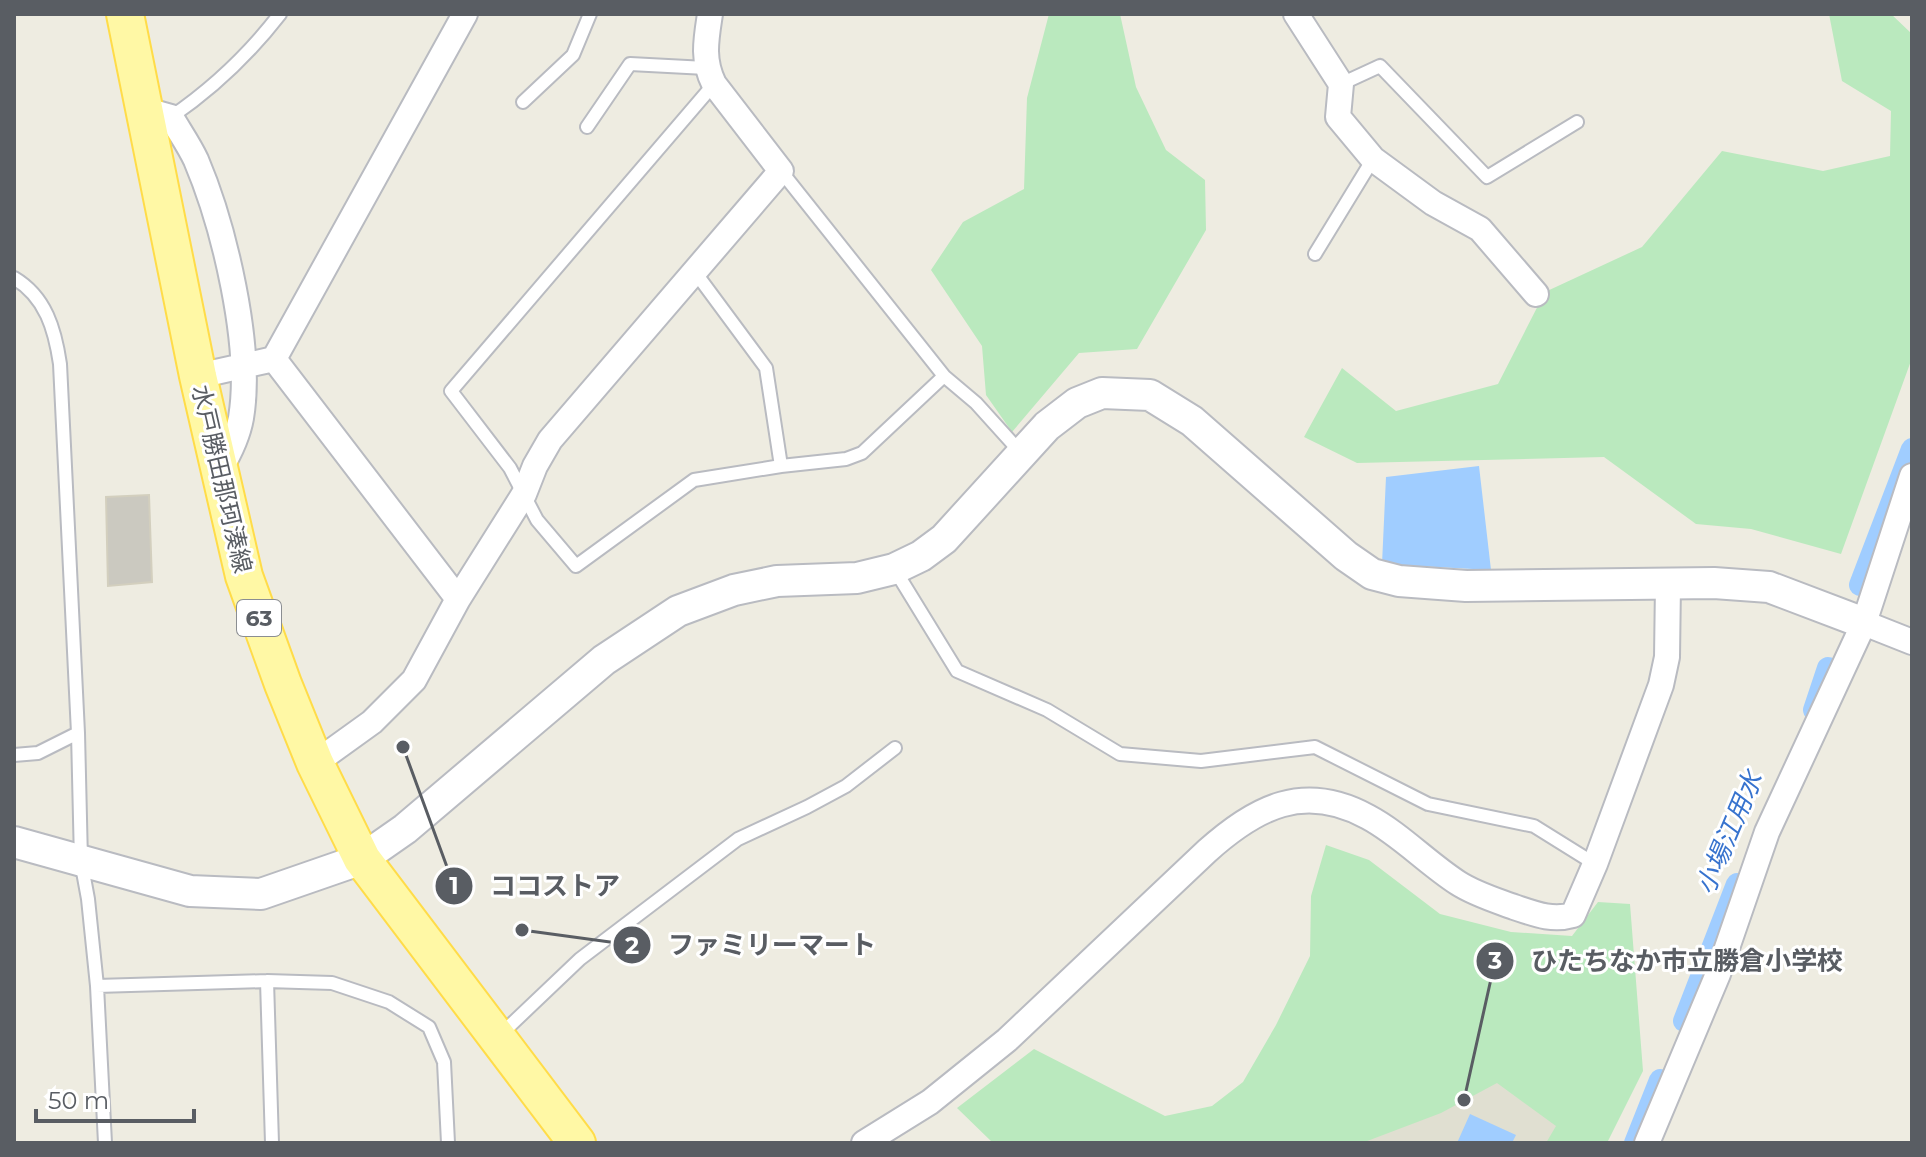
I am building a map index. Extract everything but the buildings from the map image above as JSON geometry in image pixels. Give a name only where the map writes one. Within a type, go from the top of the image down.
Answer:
[{"type":"main road","name":"水戸勝田那珂湊線","points":[[125,14],[158,114],[198,376],[244,576],[315,763],[362,859],[577,1143]]},
{"type":"street","points":[[198,376],[274,359],[465,14]]},
{"type":"street","points":[[315,763],[372,722],[414,680],[458,599],[524,494],[550,440],[781,171],[710,76],[705,46],[710,14]]},
{"type":"street","points":[[1296,14],[1341,84],[1338,117],[1373,159],[1433,203],[1480,229],[1536,294]]},
{"type":"street","points":[[158,114],[195,158],[224,246],[237,304],[244,365],[241,419],[220,469]]},
{"type":"street","points":[[274,359],[458,599]]},
{"type":"street","points":[[14,842],[190,891],[261,894],[362,859],[405,829],[604,660],[678,611],[734,590],[763,584],[857,578],[894,569],[921,556],[944,539],[1047,426],[1077,403],[1102,393],[1150,395],[1192,421],[1292,511],[1372,574],[1399,581],[1466,586],[1714,583],[1769,587],[1912,642]]},
{"type":"street","points":[[1647,1143],[1718,974],[1767,832],[1864,623],[1912,476]]},
{"type":"street","points":[[864,1143],[930,1102],[1007,1040],[1234,827],[1258,812],[1285,803],[1311,801],[1341,805],[1370,818],[1459,884],[1512,906],[1558,919],[1573,915],[1661,685],[1667,657],[1668,584]]},
{"type":"lane","points":[[158,114],[222,76],[262,37],[280,14]]},
{"type":"lane","points":[[523,102],[573,55],[590,14]]},
{"type":"lane","points":[[587,127],[630,64],[710,76]]},
{"type":"lane","points":[[1341,84],[1380,66],[1487,177],[1577,122]]},
{"type":"lane","points":[[710,76],[451,391],[510,468],[537,520],[576,566],[694,480],[846,459],[862,453],[944,376]]},
{"type":"lane","points":[[1315,254],[1373,159]]},
{"type":"lane","points":[[781,171],[944,376],[976,403],[1022,454]]},
{"type":"lane","points":[[695,272],[766,368],[781,466]]},
{"type":"lane","points":[[14,278],[26,285],[44,308],[55,330],[60,364],[78,733],[81,861],[97,986],[105,1143]]},
{"type":"lane","points":[[894,569],[957,671],[1047,710],[1120,754],[1201,761],[1315,747],[1428,804],[1534,826],[1595,864]]},
{"type":"lane","points":[[14,755],[38,753],[78,733]]},
{"type":"lane","points":[[496,1038],[580,959],[738,839],[846,786],[895,748]]},
{"type":"lane","points":[[97,986],[267,981],[332,983],[389,1002],[429,1027],[444,1062],[448,1143]]},
{"type":"lane","points":[[267,981],[272,1143]]},
{"type":"shaded area","points":[[1481,1059],[1595,1143],[1293,1143]]},
{"type":"green space","points":[[1049,14],[1120,14],[1136,87],[1166,150],[1205,180],[1206,230],[1137,349],[1079,353],[1012,432],[986,395],[982,346],[931,270],[963,222],[1024,189],[1027,98]]},
{"type":"green space","points":[[1829,14],[1891,14],[1912,34],[1912,358],[1841,554],[1751,529],[1696,524],[1604,457],[1357,463],[1304,437],[1342,368],[1396,411],[1498,384],[1545,292],[1642,247],[1722,151],[1823,171],[1890,156],[1891,111],[1842,81]]},
{"type":"green space","points":[[1326,845],[1369,860],[1440,914],[1511,932],[1572,936],[1598,902],[1630,904],[1643,1071],[1607,1143],[1546,1143],[1556,1126],[1497,1083],[1441,1113],[1362,1143],[993,1143],[957,1108],[1034,1049],[1165,1116],[1212,1106],[1243,1082],[1310,956],[1311,896]]},
{"type":"water","points":[[1479,466],[1491,570],[1382,564],[1386,477]]},
{"type":"water","points":[[1470,1114],[1516,1135],[1512,1143],[1457,1143]]},
{"type":"waterway","name":"小場江用水","points":[[1860,585],[1912,449]]},
{"type":"waterway","name":"小場江用水","points":[[1814,710],[1828,668]]},
{"type":"waterway","name":"小場江用水","points":[[1684,1021],[1737,884]]},
{"type":"waterway","name":"小場江用水","points":[[1635,1143],[1660,1080]]},
{"type":"place","name":"ココストア","points":[[403,747]]},
{"type":"place","name":"ファミリーマート","points":[[522,930]]},
{"type":"place","name":"ひたちなか市立勝倉小学校","points":[[1464,1100]]}]
